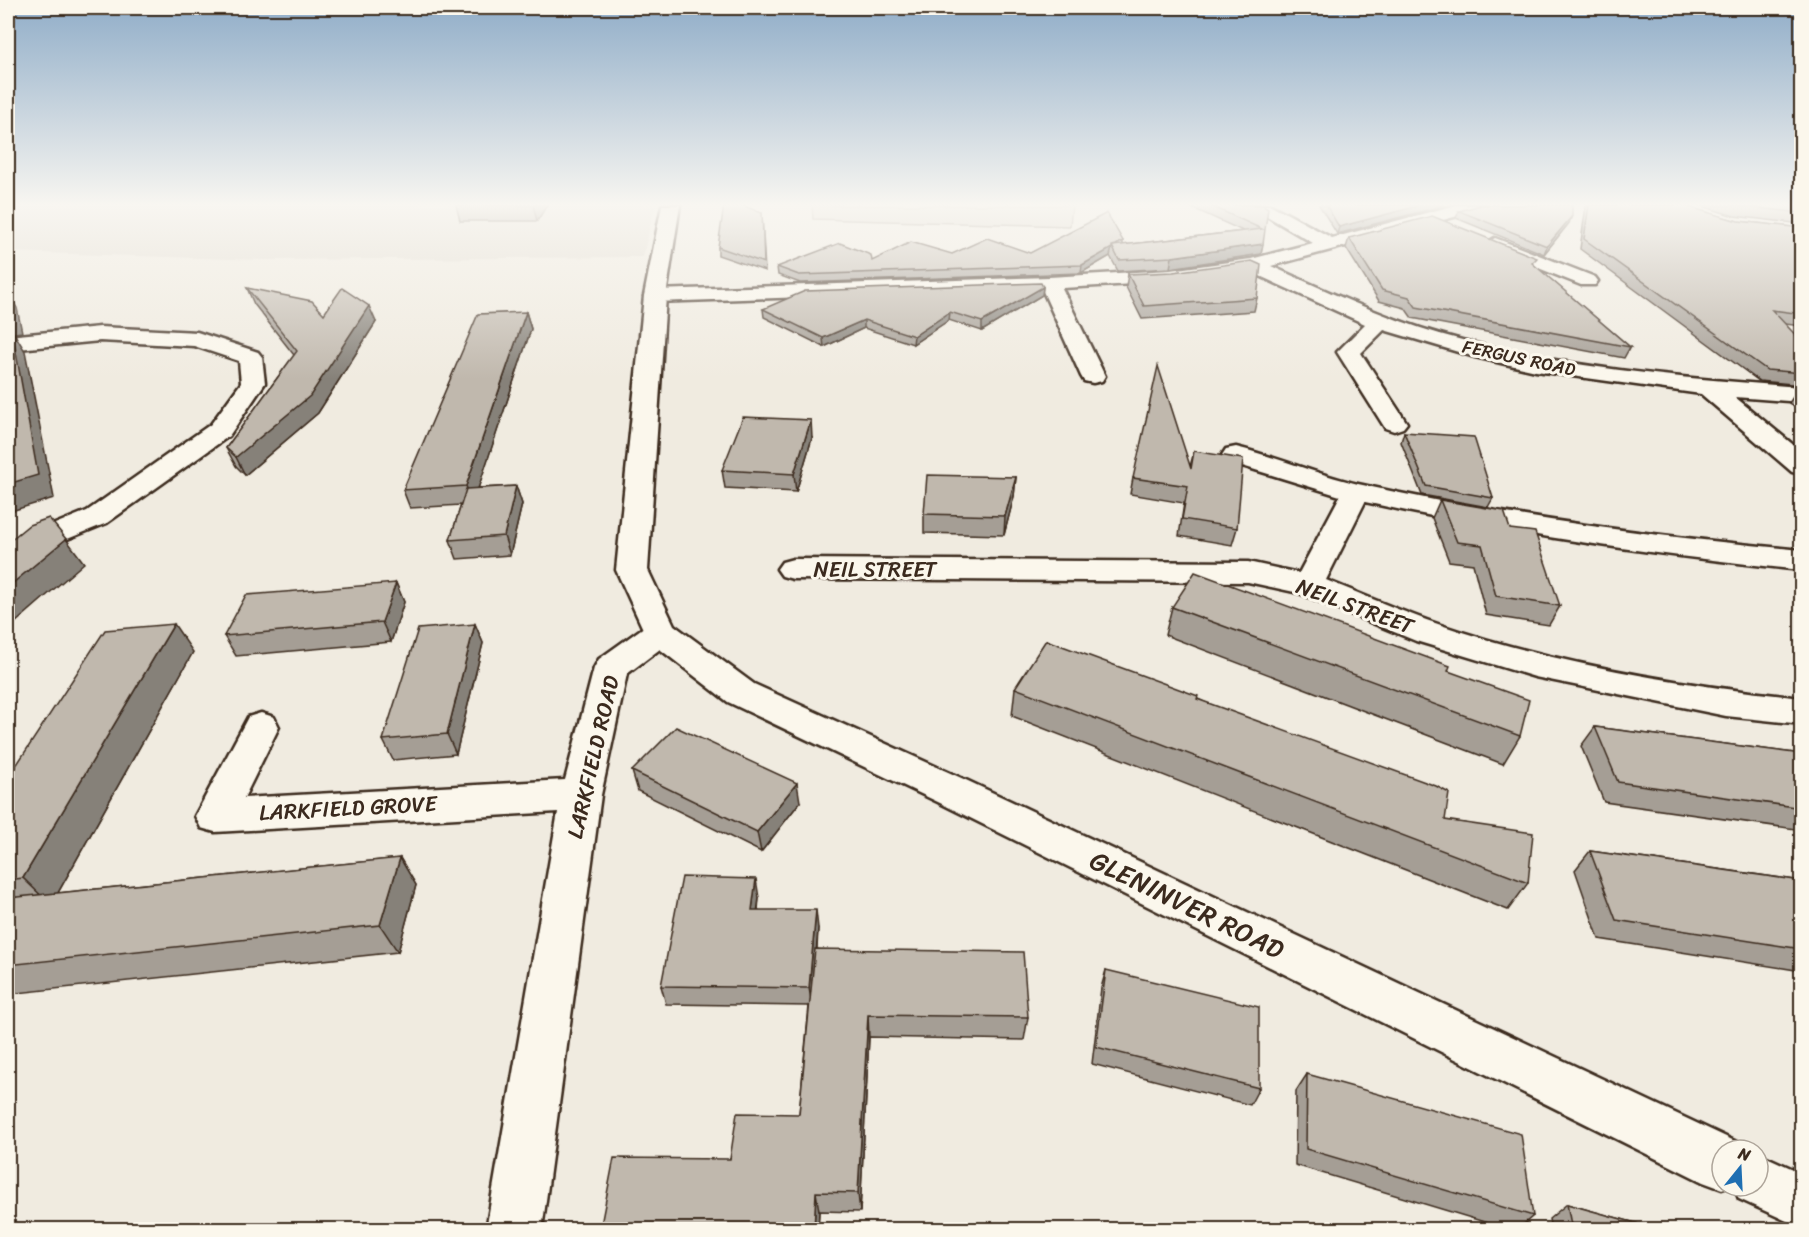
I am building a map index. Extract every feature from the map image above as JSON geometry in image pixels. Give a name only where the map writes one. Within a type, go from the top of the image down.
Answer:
[{"type":"street","points":[[660,632],[632,570],[655,296],[661,263]]},
{"type":"street","points":[[655,296],[1048,283],[1170,276],[1261,263]]},
{"type":"street","points":[[1542,263],[1588,281]]},
{"type":"street","name":"FERGUS ROAD","points":[[1252,265],[1380,322],[1461,347],[1557,368],[1709,388],[1802,395]]},
{"type":"street","points":[[1048,283],[1093,376]]},
{"type":"street","points":[[1380,322],[1349,352],[1394,423]]},
{"type":"street","points":[[8,343],[100,334],[197,339],[250,357],[253,383],[220,430],[97,517],[8,554]]},
{"type":"street","points":[[1709,388],[1802,466]]},
{"type":"street","points":[[1236,454],[1356,492],[1524,525],[1640,543],[1802,561]]},
{"type":"street","points":[[1308,585],[1356,492]]},
{"type":"street","name":"NEIL STREET","points":[[793,569],[1248,572],[1308,585],[1428,633],[1535,665],[1726,703],[1802,711]]},
{"type":"street","name":"LARKFIELD ROAD","points":[[514,1230],[581,795],[611,668],[660,632]]},
{"type":"street","name":"GLENINVER ROAD","points":[[660,632],[741,693],[954,792],[1710,1157]]},
{"type":"street","name":"LARKFIELD GROVE","points":[[261,727],[214,816],[581,795]]},
{"type":"street","points":[[1770,1186],[1802,1201]]},
{"type":"building","points":[[788,263],[1086,263],[1082,265],[799,275],[777,267]]},
{"type":"building","points":[[1240,263],[1261,265],[1257,298],[1144,306],[1128,274],[1173,272]]},
{"type":"building","points":[[1365,263],[1532,263],[1630,347],[1416,307],[1409,297],[1382,290]]},
{"type":"building","points":[[1617,263],[1802,263],[1802,314],[1772,310],[1802,342],[1802,373],[1767,370]]},
{"type":"building","points":[[1041,283],[1043,287],[982,322],[950,312],[914,336],[864,320],[823,338],[763,309],[805,291]]},
{"type":"building","points":[[247,288],[312,301],[324,314],[342,288],[369,306],[310,396],[236,457],[226,448],[297,351]]},
{"type":"building","points":[[526,312],[466,486],[403,490],[478,314]]},
{"type":"building","points":[[8,330],[12,330],[38,475],[8,484]]},
{"type":"building","points":[[1158,366],[1191,469],[1194,451],[1243,459],[1237,528],[1182,519],[1188,486],[1133,478]]},
{"type":"building","points":[[743,417],[811,420],[794,474],[722,470]]},
{"type":"building","points":[[1404,432],[1474,437],[1493,498],[1426,486]]},
{"type":"building","points":[[927,475],[1016,477],[1005,516],[924,514]]},
{"type":"building","points":[[516,486],[504,536],[450,540],[466,489]]},
{"type":"building","points":[[1440,500],[1504,511],[1510,529],[1535,532],[1560,606],[1496,596],[1482,545],[1457,542]]},
{"type":"building","points":[[49,518],[66,539],[8,587],[8,542],[29,525]]},
{"type":"building","points":[[1195,572],[1450,666],[1448,671],[1529,700],[1520,736],[1172,607]]},
{"type":"building","points":[[396,583],[382,622],[224,636],[246,595]]},
{"type":"building","points":[[174,624],[23,878],[8,880],[8,778],[105,630]]},
{"type":"building","points":[[475,624],[447,734],[383,740],[418,629]]},
{"type":"building","points":[[1046,640],[1198,696],[1197,699],[1436,786],[1449,793],[1445,820],[1533,833],[1528,883],[1015,688]]},
{"type":"building","points":[[676,727],[797,783],[757,832],[632,771]]},
{"type":"building","points":[[1595,727],[1802,754],[1802,808],[1618,782]]},
{"type":"building","points":[[1590,851],[1802,881],[1802,949],[1616,920]]},
{"type":"building","points":[[400,858],[380,925],[8,965],[8,898]]},
{"type":"building","points":[[682,877],[756,879],[752,910],[816,910],[809,988],[661,986]]},
{"type":"building","points":[[815,949],[1023,952],[1028,1017],[868,1015],[858,1193],[816,1192],[814,1230],[600,1230],[614,1158],[730,1159],[737,1113],[799,1114]]},
{"type":"building","points":[[1106,970],[1259,1007],[1259,1088],[1096,1047]]},
{"type":"building","points":[[1307,1074],[1521,1134],[1533,1216],[1306,1149]]},
{"type":"building","points":[[1567,1204],[1661,1230],[1572,1230]]}]
